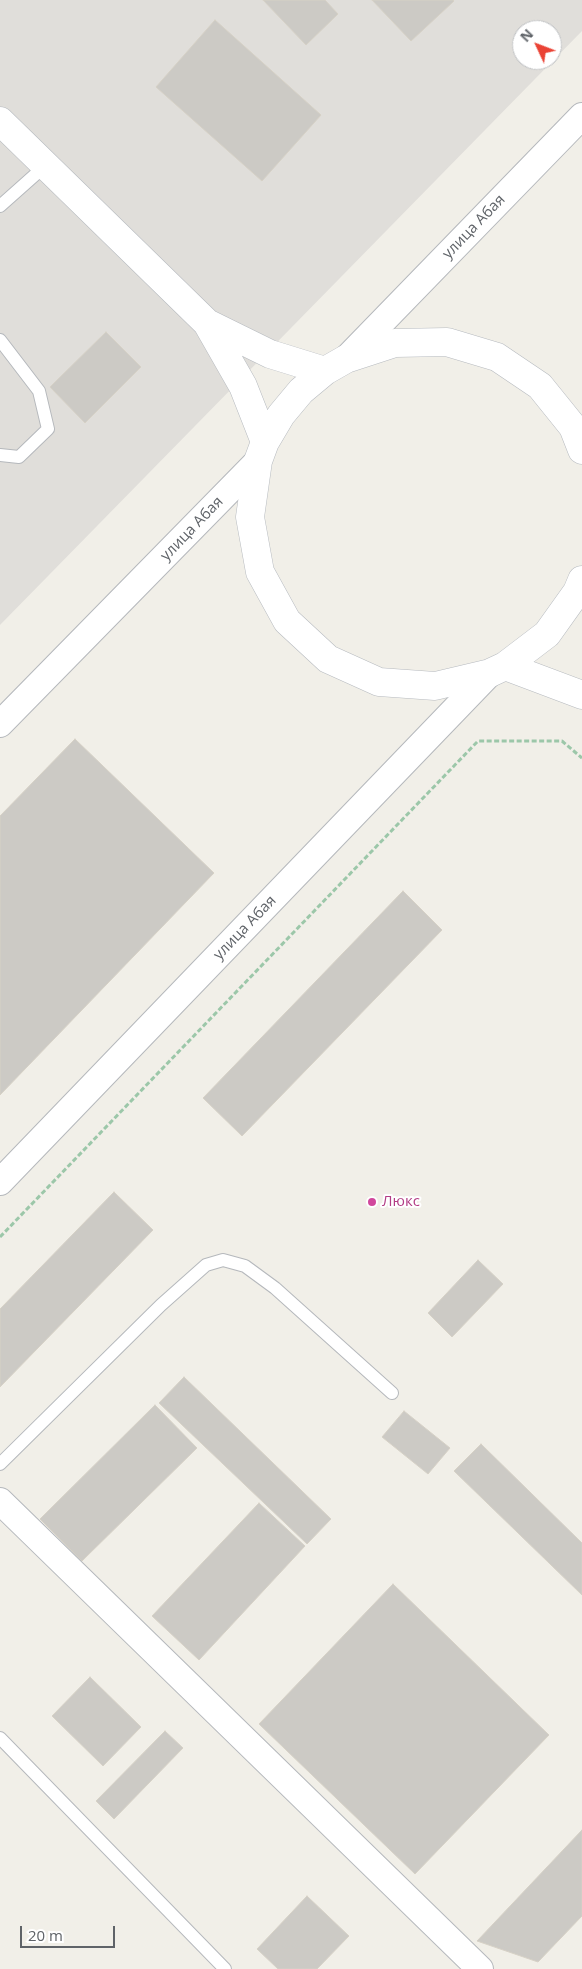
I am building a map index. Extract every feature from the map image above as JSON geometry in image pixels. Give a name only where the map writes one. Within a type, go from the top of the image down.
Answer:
[{"type":"street","name":"улица Абая","points":[[335,365],[582,116]]},
{"type":"street","points":[[0,121],[207,323],[243,386],[262,452]]},
{"type":"street","points":[[207,323],[270,354],[335,365]]},
{"type":"street","points":[[580,592],[547,634],[498,670],[435,686],[379,682],[328,659],[287,621],[260,572],[250,517],[262,452],[286,409],[301,392],[335,365],[395,343],[447,342],[497,357],[540,386],[573,427],[582,450]]},
{"type":"street","name":"улица Абая","points":[[0,724],[262,452]]},
{"type":"street","name":"улица Абая","points":[[0,1182],[498,670]]},
{"type":"street","points":[[498,670],[582,695]]},
{"type":"street","points":[[0,1500],[480,1969]]},
{"type":"lane","points":[[0,206],[46,166]]},
{"type":"lane","points":[[0,340],[39,391],[48,429],[19,457],[0,455]]},
{"type":"lane","points":[[0,1464],[161,1305],[206,1265],[223,1260],[245,1266],[276,1288],[392,1393]]},
{"type":"lane","points":[[0,1738],[225,1969]]},
{"type":"path","points":[[0,1237],[478,741],[562,740],[582,758]]},
{"type":"shaded area","points":[[0,0],[582,0],[582,31],[562,51],[562,20],[512,20],[512,70],[544,70],[0,625]]},
{"type":"building","points":[[263,0],[325,0],[338,14],[306,45]]},
{"type":"building","points":[[372,0],[453,0],[454,1],[411,41]]},
{"type":"building","points":[[215,20],[321,115],[262,181],[156,87]]},
{"type":"building","points":[[106,332],[141,367],[85,423],[50,387]]},
{"type":"building","points":[[75,739],[214,873],[0,1095],[0,816]]},
{"type":"building","points":[[403,891],[442,930],[242,1136],[203,1098]]},
{"type":"building","points":[[114,1192],[153,1230],[0,1387],[0,1309]]},
{"type":"building","points":[[478,1260],[503,1284],[452,1337],[428,1313]]},
{"type":"building","points":[[184,1377],[331,1519],[307,1544],[159,1403]]},
{"type":"building","points":[[155,1405],[197,1448],[82,1561],[40,1519]]},
{"type":"building","points":[[404,1411],[450,1448],[428,1474],[382,1437]]},
{"type":"building","points":[[481,1444],[582,1543],[582,1595],[454,1471]]},
{"type":"building","points":[[259,1503],[305,1546],[199,1660],[152,1616]]},
{"type":"building","points":[[393,1584],[549,1735],[415,1874],[259,1724]]},
{"type":"building","points":[[90,1677],[141,1727],[103,1766],[52,1716]]},
{"type":"building","points":[[165,1731],[183,1748],[114,1819],[96,1801]]},
{"type":"building","points":[[582,1830],[582,1916],[538,1962],[477,1941]]},
{"type":"building","points":[[307,1896],[349,1936],[317,1969],[278,1969],[257,1949]]},
{"type":"place","name":"Люкс","points":[[372,1202]]}]
